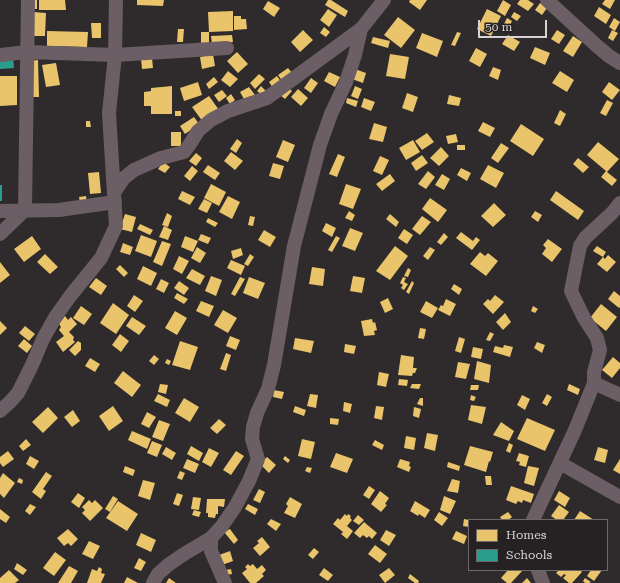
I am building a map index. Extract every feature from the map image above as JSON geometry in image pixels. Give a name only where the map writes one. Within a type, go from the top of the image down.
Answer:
[{"type":"street","points":[[0,234],[25,210],[28,0]]},
{"type":"street","points":[[0,411],[18,393],[43,339],[56,316],[71,295],[102,258],[116,226],[109,113],[115,55],[116,0]]},
{"type":"street","points":[[115,197],[124,178],[134,170],[161,158],[184,152],[198,131],[210,120],[228,111],[267,98],[361,29],[384,0]]},
{"type":"street","points":[[547,0],[597,46],[620,63]]},
{"type":"street","points":[[153,583],[158,574],[184,554],[210,538],[222,526],[249,482],[258,459],[252,439],[253,427],[257,413],[268,388],[274,365],[294,246],[320,145],[331,114],[346,82],[355,55],[361,29]]},
{"type":"street","points":[[0,55],[27,52],[115,55],[227,48]]},
{"type":"street","points":[[0,211],[59,210],[115,197]]},
{"type":"street","points":[[532,519],[560,463],[594,383],[594,372],[600,350],[597,338],[584,318],[570,291],[580,246],[585,238],[612,213],[620,203]]},
{"type":"street","points":[[594,383],[620,395]]},
{"type":"street","points":[[560,463],[620,497]]},
{"type":"street","points":[[210,538],[211,551],[215,563],[226,583]]},
{"type":"street","points":[[538,571],[543,583]]},
{"type":"building: Homes","points":[[30,0],[37,0],[37,9],[30,9]]},
{"type":"building: Homes","points":[[39,0],[65,0],[66,10],[39,10]]},
{"type":"building: Homes","points":[[137,0],[164,0],[163,6],[137,5]]},
{"type":"building: Homes","points":[[328,0],[331,0],[348,11],[345,17],[325,5]]},
{"type":"building: Homes","points":[[410,0],[427,0],[420,10],[409,2]]},
{"type":"building: Homes","points":[[503,0],[511,5],[505,16],[497,11]]},
{"type":"building: Homes","points":[[520,0],[528,0],[534,4],[528,11],[517,4]]},
{"type":"building: Homes","points":[[605,0],[615,0],[610,9],[602,4]]},
{"type":"building: Homes","points":[[268,1],[280,8],[274,17],[263,9]]},
{"type":"building: Homes","points":[[540,3],[547,8],[542,15],[535,10]]},
{"type":"building: Homes","points":[[599,7],[611,15],[606,24],[594,16]]},
{"type":"building: Homes","points":[[328,9],[337,15],[329,27],[320,20]]},
{"type":"building: Homes","points":[[487,9],[501,16],[491,36],[477,29]]},
{"type":"building: Homes","points":[[233,11],[233,31],[209,32],[208,12]]},
{"type":"building: Homes","points":[[34,12],[46,13],[45,36],[33,36]]},
{"type":"building: Homes","points":[[514,12],[521,16],[517,21],[511,17]]},
{"type":"building: Homes","points":[[234,16],[241,16],[241,19],[246,19],[247,29],[234,30]]},
{"type":"building: Homes","points":[[398,17],[415,30],[401,48],[384,35]]},
{"type":"building: Homes","points":[[507,18],[512,21],[508,29],[503,26]]},
{"type":"building: Homes","points":[[614,18],[620,22],[615,31],[609,27]]},
{"type":"building: Homes","points":[[91,23],[101,23],[101,38],[92,38]]},
{"type":"building: Homes","points":[[324,27],[330,32],[326,37],[320,33]]},
{"type":"building: Homes","points":[[178,29],[184,29],[183,42],[177,42]]},
{"type":"building: Homes","points":[[303,30],[313,40],[300,52],[291,42]]},
{"type":"building: Homes","points":[[557,30],[565,35],[559,44],[551,39]]},
{"type":"building: Homes","points":[[612,30],[618,33],[613,41],[608,38]]},
{"type":"building: Homes","points":[[47,31],[88,32],[87,47],[47,46]]},
{"type":"building: Homes","points":[[201,32],[209,32],[209,44],[201,44]]},
{"type":"building: Homes","points":[[457,32],[461,33],[455,46],[451,45]]},
{"type":"building: Homes","points":[[422,33],[443,41],[437,57],[416,48]]},
{"type":"building: Homes","points":[[232,35],[233,42],[212,44],[211,36]]},
{"type":"building: Homes","points":[[508,35],[520,42],[514,51],[502,44]]},
{"type":"building: Homes","points":[[573,36],[582,42],[573,57],[563,51]]},
{"type":"building: Homes","points":[[373,37],[390,41],[388,48],[371,43]]},
{"type":"building: Homes","points":[[535,47],[550,53],[545,65],[530,58]]},
{"type":"building: Homes","points":[[476,48],[487,54],[480,67],[469,61]]},
{"type":"building: Homes","points":[[237,52],[248,64],[238,73],[227,61]]},
{"type":"building: Homes","points":[[213,54],[215,66],[202,69],[200,57]]},
{"type":"building: Homes","points":[[390,54],[409,57],[405,79],[386,76]]},
{"type":"building: Homes","points":[[152,58],[153,68],[142,69],[141,59]]},
{"type":"building: Homes","points":[[38,60],[39,97],[31,97],[30,61]]},
{"type":"building: Homes","points":[[56,63],[60,85],[46,87],[42,65]]},
{"type":"building: Homes","points":[[493,67],[501,70],[498,80],[489,76]]},
{"type":"building: Homes","points":[[288,68],[293,74],[283,82],[278,75]]},
{"type":"building: Homes","points":[[355,69],[366,73],[363,83],[352,79]]},
{"type":"building: Homes","points":[[228,71],[238,79],[230,87],[221,80]]},
{"type":"building: Homes","points":[[560,71],[574,80],[567,92],[552,83]]},
{"type":"building: Homes","points":[[329,72],[340,77],[335,87],[324,81]]},
{"type":"building: Homes","points":[[259,74],[265,79],[255,89],[250,83]]},
{"type":"building: Homes","points":[[0,76],[17,76],[17,105],[0,106]]},
{"type":"building: Homes","points":[[277,76],[282,83],[273,88],[269,82]]},
{"type":"building: Homes","points":[[214,77],[218,82],[209,89],[206,84]]},
{"type":"building: Homes","points":[[311,78],[318,83],[311,93],[304,88]]},
{"type":"building: Homes","points":[[198,82],[202,95],[184,101],[180,88]]},
{"type":"building: Homes","points":[[609,82],[620,90],[612,100],[602,92]]},
{"type":"building: Homes","points":[[172,86],[172,114],[151,114],[151,106],[144,106],[144,92],[151,91],[151,88]]},
{"type":"building: Homes","points":[[261,86],[267,92],[263,96],[257,91]]},
{"type":"building: Homes","points":[[355,86],[362,89],[358,99],[351,96]]},
{"type":"building: Homes","points":[[249,87],[255,95],[245,101],[240,92]]},
{"type":"building: Homes","points":[[287,87],[292,91],[285,99],[280,95]]},
{"type":"building: Homes","points":[[298,89],[308,98],[301,106],[291,97]]},
{"type":"building: Homes","points":[[222,90],[227,96],[219,102],[214,95]]},
{"type":"building: Homes","points":[[407,93],[418,97],[413,112],[402,108]]},
{"type":"building: Homes","points":[[231,94],[235,100],[230,104],[226,98]]},
{"type":"building: Homes","points":[[449,95],[461,98],[459,106],[447,104]]},
{"type":"building: Homes","points":[[209,96],[219,110],[203,122],[192,107]]},
{"type":"building: Homes","points":[[347,98],[358,101],[356,107],[346,103]]},
{"type":"building: Homes","points":[[364,98],[375,102],[371,111],[361,107]]},
{"type":"building: Homes","points":[[607,100],[613,103],[606,116],[600,113]]},
{"type":"building: Homes","points":[[560,110],[566,114],[560,126],[554,123]]},
{"type":"building: Homes","points":[[175,111],[181,111],[181,116],[175,116]]},
{"type":"building: Homes","points":[[194,117],[199,124],[185,134],[180,126]]},
{"type":"building: Homes","points":[[86,121],[90,121],[91,127],[86,127]]},
{"type":"building: Homes","points":[[483,122],[495,128],[490,137],[478,131]]},
{"type":"building: Homes","points":[[374,123],[387,127],[383,142],[369,139]]},
{"type":"building: Homes","points":[[521,124],[544,139],[533,156],[510,141]]},
{"type":"building: Homes","points":[[171,132],[181,132],[181,146],[171,146]]},
{"type":"building: Homes","points":[[427,133],[434,142],[422,150],[415,141]]},
{"type":"building: Homes","points":[[456,134],[458,142],[448,144],[446,136]]},
{"type":"building: Homes","points":[[237,139],[242,143],[236,153],[230,149]]},
{"type":"building: Homes","points":[[283,140],[295,145],[288,162],[276,157]]},
{"type":"building: Homes","points":[[413,140],[420,152],[406,160],[399,148]]},
{"type":"building: Homes","points":[[598,142],[619,159],[607,172],[617,180],[612,186],[601,177],[606,171],[587,155]]},
{"type":"building: Homes","points":[[501,143],[509,148],[498,163],[491,158]]},
{"type":"building: Homes","points":[[457,145],[465,145],[465,150],[457,150]]},
{"type":"building: Homes","points":[[441,147],[449,156],[439,166],[430,158]]},
{"type":"building: Homes","points":[[231,152],[243,161],[235,170],[224,161]]},
{"type":"building: Homes","points":[[196,153],[202,158],[196,166],[189,161]]},
{"type":"building: Homes","points":[[338,154],[345,157],[337,177],[329,174]]},
{"type":"building: Homes","points":[[422,155],[428,163],[416,171],[411,163]]},
{"type":"building: Homes","points":[[380,156],[389,160],[382,175],[373,171]]},
{"type":"building: Homes","points":[[578,158],[589,167],[583,173],[573,164]]},
{"type":"building: Homes","points":[[163,162],[170,167],[165,173],[158,169]]},
{"type":"building: Homes","points":[[273,163],[284,166],[280,179],[269,176]]},
{"type":"building: Homes","points":[[208,165],[220,173],[215,180],[203,172]]},
{"type":"building: Homes","points":[[488,165],[504,173],[496,188],[480,179]]},
{"type":"building: Homes","points":[[192,166],[198,171],[190,181],[184,176]]},
{"type":"building: Homes","points":[[461,168],[471,173],[467,181],[457,175]]},
{"type":"building: Homes","points":[[428,171],[435,177],[426,189],[418,184]]},
{"type":"building: Homes","points":[[99,172],[101,193],[90,194],[88,173]]},
{"type":"building: Homes","points":[[390,174],[395,181],[382,191],[376,184]]},
{"type":"building: Homes","points":[[442,174],[450,179],[444,190],[435,185]]},
{"type":"building: Homes","points":[[211,184],[226,192],[219,206],[204,198]]},
{"type":"building: Homes","points":[[346,184],[361,189],[353,209],[339,204]]},
{"type":"building: Homes","points":[[182,191],[195,197],[190,205],[178,199]]},
{"type":"building: Homes","points":[[556,191],[584,211],[578,220],[550,200]]},
{"type":"building: Homes","points":[[86,196],[87,203],[80,203],[79,197]]},
{"type":"building: Homes","points":[[228,196],[240,202],[232,219],[219,212]]},
{"type":"building: Homes","points":[[430,198],[447,210],[438,222],[422,209]]},
{"type":"building: Homes","points":[[204,199],[212,203],[207,213],[198,209]]},
{"type":"building: Homes","points":[[494,203],[506,215],[493,227],[481,216]]},
{"type":"building: Homes","points":[[349,211],[355,215],[352,221],[345,218]]},
{"type":"building: Homes","points":[[535,211],[542,215],[538,222],[531,217]]},
{"type":"building: Homes","points":[[167,213],[172,216],[168,227],[162,225]]},
{"type":"building: Homes","points":[[125,214],[136,217],[132,232],[120,229]]},
{"type":"building: Homes","points":[[390,214],[399,222],[396,227],[386,219]]},
{"type":"building: Homes","points":[[250,216],[255,217],[253,226],[248,225]]},
{"type":"building: Homes","points":[[422,216],[431,222],[420,235],[412,229]]},
{"type":"building: Homes","points":[[208,218],[218,223],[215,227],[206,222]]},
{"type":"building: Homes","points":[[326,223],[336,228],[332,237],[322,231]]},
{"type":"building: Homes","points":[[140,224],[153,230],[150,235],[137,229]]},
{"type":"building: Homes","points":[[164,226],[172,230],[168,240],[159,237]]},
{"type":"building: Homes","points":[[350,228],[363,233],[355,251],[342,246]]},
{"type":"building: Homes","points":[[404,229],[413,235],[407,244],[398,238]]},
{"type":"building: Homes","points":[[264,230],[276,237],[270,247],[258,240]]},
{"type":"building: Homes","points":[[461,232],[473,241],[476,237],[480,240],[472,250],[456,238]]},
{"type":"building: Homes","points":[[444,233],[448,237],[441,245],[437,242]]},
{"type":"building: Homes","points":[[201,234],[211,238],[208,244],[198,240]]},
{"type":"building: Homes","points":[[141,235],[157,241],[151,257],[135,251]]},
{"type":"building: Homes","points":[[32,236],[41,249],[24,262],[14,249]]},
{"type":"building: Homes","points":[[185,236],[198,241],[193,252],[181,247]]},
{"type":"building: Homes","points":[[336,236],[340,238],[332,252],[328,250]]},
{"type":"building: Homes","points":[[548,239],[562,249],[552,262],[542,254],[546,248],[543,245]]},
{"type":"building: Homes","points":[[162,241],[171,244],[162,266],[153,262]]},
{"type":"building: Homes","points":[[123,243],[133,247],[130,255],[120,252]]},
{"type":"building: Homes","points":[[395,246],[408,256],[390,280],[376,271]]},
{"type":"building: Homes","points":[[597,246],[606,252],[603,257],[593,251]]},
{"type":"building: Homes","points":[[197,247],[206,253],[200,263],[191,258]]},
{"type":"building: Homes","points":[[430,247],[435,250],[428,260],[423,256]]},
{"type":"building: Homes","points":[[241,248],[243,255],[233,259],[231,251]]},
{"type":"building: Homes","points":[[480,252],[485,256],[488,253],[498,261],[486,276],[470,264]]},
{"type":"building: Homes","points":[[45,254],[58,267],[50,274],[37,262]]},
{"type":"building: Homes","points":[[250,254],[254,257],[248,266],[244,264]]},
{"type":"building: Homes","points":[[608,255],[616,262],[607,272],[597,264],[603,257],[605,259]]},
{"type":"building: Homes","points":[[179,256],[189,261],[182,274],[173,269]]},
{"type":"building: Homes","points":[[231,260],[245,266],[241,275],[227,268]]},
{"type":"building: Homes","points":[[0,262],[10,275],[0,283]]},
{"type":"building: Homes","points":[[120,265],[128,273],[124,277],[116,269]]},
{"type":"building: Homes","points":[[143,266],[157,273],[151,286],[137,279]]},
{"type":"building: Homes","points":[[312,267],[325,269],[323,286],[309,284]]},
{"type":"building: Homes","points":[[408,268],[411,270],[408,277],[404,276]]},
{"type":"building: Homes","points":[[192,269],[205,276],[200,285],[186,278]]},
{"type":"building: Homes","points":[[211,276],[222,280],[216,296],[205,291]]},
{"type":"building: Homes","points":[[353,276],[365,278],[362,293],[350,291]]},
{"type":"building: Homes","points":[[240,277],[245,279],[235,296],[231,294]]},
{"type":"building: Homes","points":[[249,277],[265,283],[258,299],[243,293]]},
{"type":"building: Homes","points":[[403,277],[406,278],[404,282],[408,284],[404,290],[401,288],[403,285],[400,283]]},
{"type":"building: Homes","points":[[96,278],[107,286],[101,295],[89,287]]},
{"type":"building: Homes","points":[[161,279],[169,283],[164,293],[156,289]]},
{"type":"building: Homes","points":[[179,281],[189,288],[184,295],[174,288]]},
{"type":"building: Homes","points":[[412,281],[414,283],[409,294],[406,292]]},
{"type":"building: Homes","points":[[454,284],[462,289],[459,295],[451,289]]},
{"type":"building: Homes","points":[[614,291],[620,296],[619,308],[608,299]]},
{"type":"building: Homes","points":[[177,293],[188,299],[184,304],[174,298]]},
{"type":"building: Homes","points":[[134,295],[143,301],[135,312],[127,306]]},
{"type":"building: Homes","points":[[495,295],[504,302],[493,314],[483,304],[488,299],[490,301]]},
{"type":"building: Homes","points":[[388,298],[393,309],[385,313],[380,302]]},
{"type":"building: Homes","points":[[446,299],[456,304],[450,316],[438,310],[441,305],[443,306]]},
{"type":"building: Homes","points":[[201,301],[214,306],[209,317],[196,311]]},
{"type":"building: Homes","points":[[426,301],[438,308],[432,318],[420,312]]},
{"type":"building: Homes","points":[[113,303],[129,315],[116,334],[100,323]]},
{"type":"building: Homes","points":[[601,304],[617,317],[606,331],[590,318]]},
{"type":"building: Homes","points":[[81,306],[92,314],[84,325],[73,318]]},
{"type":"building: Homes","points":[[533,306],[538,309],[535,313],[531,311]]},
{"type":"building: Homes","points":[[223,310],[237,318],[228,333],[214,325]]},
{"type":"building: Homes","points":[[175,311],[187,318],[177,335],[165,328]]},
{"type":"building: Homes","points":[[505,313],[511,322],[503,330],[496,322]]},
{"type":"building: Homes","points":[[65,316],[68,320],[71,317],[77,324],[69,332],[74,337],[73,340],[75,342],[63,352],[56,342],[64,336],[59,330],[61,327],[59,324]]},
{"type":"building: Homes","points":[[132,317],[146,326],[139,335],[126,326]]},
{"type":"building: Homes","points":[[372,319],[373,323],[375,322],[377,330],[374,331],[375,335],[364,336],[361,321]]},
{"type":"building: Homes","points":[[0,321],[7,328],[0,335]]},
{"type":"building: Homes","points":[[25,326],[35,334],[29,341],[19,333]]},
{"type":"building: Homes","points":[[420,328],[426,329],[424,339],[418,338]]},
{"type":"building: Homes","points":[[490,332],[494,334],[490,341],[486,340]]},
{"type":"building: Homes","points":[[120,334],[129,341],[121,352],[112,345]]},
{"type":"building: Homes","points":[[230,336],[240,340],[236,350],[226,346]]},
{"type":"building: Homes","points":[[459,337],[465,339],[461,353],[455,351]]},
{"type":"building: Homes","points":[[295,338],[314,341],[311,353],[293,349]]},
{"type":"building: Homes","points":[[24,339],[32,346],[27,353],[18,346]]},
{"type":"building: Homes","points":[[78,341],[81,343],[81,350],[75,356],[69,350]]},
{"type":"building: Homes","points":[[180,341],[198,347],[190,370],[172,365]]},
{"type":"building: Homes","points":[[537,342],[545,345],[542,353],[534,348]]},
{"type":"building: Homes","points":[[345,344],[356,346],[354,354],[344,352]]},
{"type":"building: Homes","points":[[504,345],[513,347],[510,357],[493,352],[495,346],[503,348]]},
{"type":"building: Homes","points":[[473,347],[483,349],[481,359],[471,357]]},
{"type":"building: Homes","points":[[226,353],[231,355],[226,371],[220,369]]},
{"type":"building: Homes","points":[[154,355],[159,359],[154,365],[149,361]]},
{"type":"building: Homes","points":[[401,355],[414,357],[413,368],[417,368],[412,376],[398,375]]},
{"type":"building: Homes","points":[[613,357],[620,363],[620,368],[612,378],[602,370]]},
{"type":"building: Homes","points":[[90,358],[100,364],[95,372],[85,366]]},
{"type":"building: Homes","points":[[167,359],[171,361],[169,365],[165,363]]},
{"type":"building: Homes","points":[[477,361],[491,365],[489,383],[474,379]]},
{"type":"building: Homes","points":[[458,362],[470,364],[466,379],[455,377]]},
{"type":"building: Homes","points":[[123,371],[141,385],[132,397],[114,383]]},
{"type":"building: Homes","points":[[379,372],[389,374],[386,387],[377,385]]},
{"type":"building: Homes","points":[[399,379],[408,380],[407,386],[398,385]]},
{"type":"building: Homes","points":[[160,384],[168,385],[166,394],[158,392]]},
{"type":"building: Homes","points":[[412,384],[421,384],[419,389],[410,388]]},
{"type":"building: Homes","points":[[569,384],[580,389],[578,395],[567,390]]},
{"type":"building: Homes","points":[[471,385],[479,385],[478,390],[470,390]]},
{"type":"building: Homes","points":[[274,390],[284,392],[282,399],[273,397]]},
{"type":"building: Homes","points":[[158,394],[170,400],[167,407],[154,401]]},
{"type":"building: Homes","points":[[310,394],[318,395],[316,408],[307,406]]},
{"type":"building: Homes","points":[[547,394],[552,397],[547,406],[542,403]]},
{"type":"building: Homes","points":[[471,395],[476,397],[474,401],[470,400]]},
{"type":"building: Homes","points":[[522,395],[530,399],[525,410],[517,405]]},
{"type":"building: Homes","points":[[184,398],[199,407],[190,422],[175,413]]},
{"type":"building: Homes","points":[[420,398],[423,398],[423,406],[417,404]]},
{"type":"building: Homes","points":[[344,402],[352,404],[350,413],[343,411]]},
{"type":"building: Homes","points":[[471,405],[486,407],[482,424],[468,420]]},
{"type":"building: Homes","points":[[113,406],[123,421],[109,431],[99,416]]},
{"type":"building: Homes","points":[[295,406],[306,410],[304,416],[293,412]]},
{"type":"building: Homes","points":[[376,406],[384,407],[382,420],[374,418]]},
{"type":"building: Homes","points":[[48,407],[58,418],[43,433],[32,422]]},
{"type":"building: Homes","points":[[414,407],[421,409],[419,418],[413,416]]},
{"type":"building: Homes","points":[[73,410],[80,421],[72,427],[64,417]]},
{"type":"building: Homes","points":[[147,412],[156,417],[149,428],[141,424]]},
{"type":"building: Homes","points":[[330,418],[339,419],[338,425],[330,424]]},
{"type":"building: Homes","points":[[527,418],[555,430],[545,451],[517,439]]},
{"type":"building: Homes","points":[[219,419],[226,425],[217,434],[210,428]]},
{"type":"building: Homes","points":[[159,420],[170,424],[163,441],[152,437]]},
{"type":"building: Homes","points":[[501,422],[514,431],[509,441],[493,435]]},
{"type":"building: Homes","points":[[132,431],[151,439],[147,449],[128,440]]},
{"type":"building: Homes","points":[[427,433],[438,435],[435,451],[424,448]]},
{"type":"building: Homes","points":[[406,436],[416,438],[414,450],[404,448]]},
{"type":"building: Homes","points":[[26,439],[31,445],[23,451],[19,446]]},
{"type":"building: Homes","points":[[302,439],[315,442],[311,459],[298,456]]},
{"type":"building: Homes","points":[[375,440],[384,445],[382,450],[372,445]]},
{"type":"building: Homes","points":[[152,441],[162,445],[157,457],[147,453]]},
{"type":"building: Homes","points":[[509,443],[513,445],[510,453],[506,451]]},
{"type":"building: Homes","points":[[191,446],[203,453],[199,461],[187,454]]},
{"type":"building: Homes","points":[[470,446],[493,452],[486,472],[464,465]]},
{"type":"building: Homes","points":[[166,447],[176,453],[172,460],[162,454]]},
{"type":"building: Homes","points":[[598,447],[608,450],[605,463],[594,460]]},
{"type":"building: Homes","points":[[209,448],[219,453],[211,467],[202,462]]},
{"type":"building: Homes","points":[[8,451],[14,459],[3,467],[0,463],[0,457]]},
{"type":"building: Homes","points":[[236,451],[244,456],[231,475],[223,470]]},
{"type":"building: Homes","points":[[336,453],[353,459],[347,473],[330,467]]},
{"type":"building: Homes","points":[[519,453],[529,456],[526,467],[519,465],[520,462],[516,461]]},
{"type":"building: Homes","points":[[30,456],[39,461],[34,469],[26,464]]},
{"type":"building: Homes","points":[[285,456],[290,460],[288,463],[283,459]]},
{"type":"building: Homes","points":[[267,457],[276,465],[269,473],[260,464]]},
{"type":"building: Homes","points":[[187,459],[199,464],[195,473],[183,468]]},
{"type":"building: Homes","points":[[400,459],[410,462],[409,466],[411,467],[409,472],[397,467]]},
{"type":"building: Homes","points":[[620,459],[620,474],[613,470]]},
{"type":"building: Homes","points":[[448,462],[460,466],[459,471],[447,467]]},
{"type":"building: Homes","points":[[125,466],[135,470],[133,476],[123,472]]},
{"type":"building: Homes","points":[[528,466],[539,468],[534,486],[524,483]]},
{"type":"building: Homes","points":[[307,467],[312,468],[310,473],[305,471]]},
{"type":"building: Homes","points":[[180,471],[185,473],[182,480],[177,478]]},
{"type":"building: Homes","points":[[46,472],[52,476],[43,489],[46,491],[41,499],[32,492]]},
{"type":"building: Homes","points":[[3,473],[15,483],[4,498],[0,494],[0,478]]},
{"type":"building: Homes","points":[[485,476],[491,476],[492,485],[486,485]]},
{"type":"building: Homes","points":[[19,478],[23,480],[22,484],[17,482]]},
{"type":"building: Homes","points":[[452,479],[460,481],[458,493],[447,491]]},
{"type":"building: Homes","points":[[143,480],[155,483],[150,500],[138,496]]},
{"type":"building: Homes","points":[[369,486],[375,490],[369,499],[363,495]]},
{"type":"building: Homes","points":[[511,486],[534,494],[531,503],[523,500],[522,503],[518,501],[516,504],[506,500]]},
{"type":"building: Homes","points":[[259,489],[265,492],[260,503],[253,500]]},
{"type":"building: Homes","points":[[380,491],[389,498],[385,504],[387,505],[381,512],[371,504]]},
{"type":"building: Homes","points":[[559,491],[570,498],[565,507],[554,500]]},
{"type":"building: Homes","points":[[78,493],[85,498],[79,508],[71,502]]},
{"type":"building: Homes","points":[[177,493],[183,495],[179,506],[173,504]]},
{"type":"building: Homes","points":[[113,496],[118,499],[110,512],[105,509]]},
{"type":"building: Homes","points":[[444,496],[456,501],[450,514],[440,510]]},
{"type":"building: Homes","points":[[193,497],[201,498],[199,510],[191,509]]},
{"type":"building: Homes","points":[[290,497],[302,504],[295,518],[284,513],[288,506],[286,504]]},
{"type":"building: Homes","points":[[207,499],[225,499],[224,507],[218,506],[218,514],[216,514],[215,518],[208,517],[208,513],[206,513]]},
{"type":"building: Homes","points":[[89,500],[92,503],[95,500],[103,508],[90,521],[82,513],[85,510],[82,507]]},
{"type":"building: Homes","points":[[118,501],[138,514],[127,531],[106,518]]},
{"type":"building: Homes","points":[[415,501],[430,510],[425,518],[410,511]]},
{"type":"building: Homes","points":[[30,504],[36,507],[30,515],[25,511]]},
{"type":"building: Homes","points":[[248,504],[258,509],[255,515],[245,509]]},
{"type":"building: Homes","points":[[559,505],[569,512],[564,519],[556,519],[551,516]]},
{"type":"building: Homes","points":[[0,509],[10,517],[6,523],[0,519]]},
{"type":"building: Homes","points":[[194,510],[201,512],[199,517],[192,515]]},
{"type":"building: Homes","points":[[580,511],[592,519],[575,519]]},
{"type":"building: Homes","points":[[439,512],[448,518],[442,526],[434,520]]},
{"type":"building: Homes","points":[[508,512],[512,517],[509,519],[501,519],[500,517]]},
{"type":"building: Homes","points":[[345,514],[347,516],[348,514],[351,516],[350,518],[352,520],[347,526],[353,531],[347,539],[341,534],[343,532],[333,524],[338,518],[340,520]]},
{"type":"building: Homes","points":[[358,515],[364,520],[359,525],[353,521]]},
{"type":"building: Homes","points":[[271,519],[281,524],[276,531],[267,524]]},
{"type":"building: Homes","points":[[464,519],[468,520],[468,527],[463,526]]},
{"type":"building: Homes","points":[[364,522],[377,533],[372,539],[369,536],[367,538],[363,535],[360,538],[354,533]]},
{"type":"building: Homes","points":[[68,529],[78,539],[71,546],[68,543],[64,546],[57,538]]},
{"type":"building: Homes","points":[[230,529],[238,540],[234,544],[224,532]]},
{"type":"building: Homes","points":[[386,530],[396,535],[389,546],[380,540]]},
{"type":"building: Homes","points":[[456,531],[467,536],[464,544],[452,539]]},
{"type":"building: Homes","points":[[141,533],[156,540],[151,552],[136,545]]},
{"type":"building: Homes","points":[[262,537],[270,547],[260,556],[253,548],[259,543],[257,541]]},
{"type":"building: Homes","points":[[89,541],[100,546],[93,559],[82,554]]},
{"type":"building: Homes","points":[[375,545],[387,554],[380,563],[368,554]]},
{"type":"building: Homes","points":[[314,548],[319,552],[313,559],[308,555]]},
{"type":"building: Homes","points":[[230,551],[233,561],[222,565],[219,555]]},
{"type":"building: Homes","points":[[55,552],[66,560],[54,576],[43,568]]},
{"type":"building: Homes","points":[[139,558],[146,562],[141,571],[134,568]]},
{"type":"building: Homes","points":[[17,563],[27,570],[23,575],[14,569]]},
{"type":"building: Homes","points":[[248,564],[250,566],[253,564],[257,569],[262,565],[266,570],[262,574],[264,576],[256,583],[250,583],[242,573],[247,569],[245,567]]},
{"type":"building: Homes","points":[[69,566],[78,571],[71,583],[58,583]]},
{"type":"building: Homes","points":[[99,567],[102,569],[101,573],[105,574],[101,583],[87,583],[92,569],[97,571]]},
{"type":"building: Homes","points":[[324,568],[333,575],[328,581],[319,575]]},
{"type":"building: Homes","points":[[389,568],[395,575],[385,583],[379,575]]},
{"type":"building: Homes","points":[[231,569],[232,574],[227,575],[226,570]]},
{"type":"building: Homes","points":[[9,570],[19,580],[15,583],[0,583],[0,578]]},
{"type":"building: Homes","points":[[507,571],[522,571],[511,583],[507,583],[501,578]]},
{"type":"building: Homes","points":[[558,571],[582,572],[572,583],[569,583],[563,578],[566,575],[564,574],[561,577],[556,573]]},
{"type":"building: Homes","points":[[590,571],[601,571],[594,581],[587,576]]},
{"type":"building: Homes","points":[[410,574],[419,581],[418,583],[415,583],[408,578]]},
{"type":"building: Homes","points":[[127,577],[138,583],[124,583]]},
{"type":"building: Homes","points":[[169,578],[176,583],[166,583]]},
{"type":"building: Homes","points":[[527,578],[531,583],[522,583]]},
{"type":"building: Homes","points":[[585,578],[591,582],[585,583],[583,581]]},
{"type":"building: Schools","points":[[13,56],[14,68],[0,69],[0,57]]},
{"type":"building: Schools","points":[[0,185],[2,185],[2,201],[0,201]]}]
